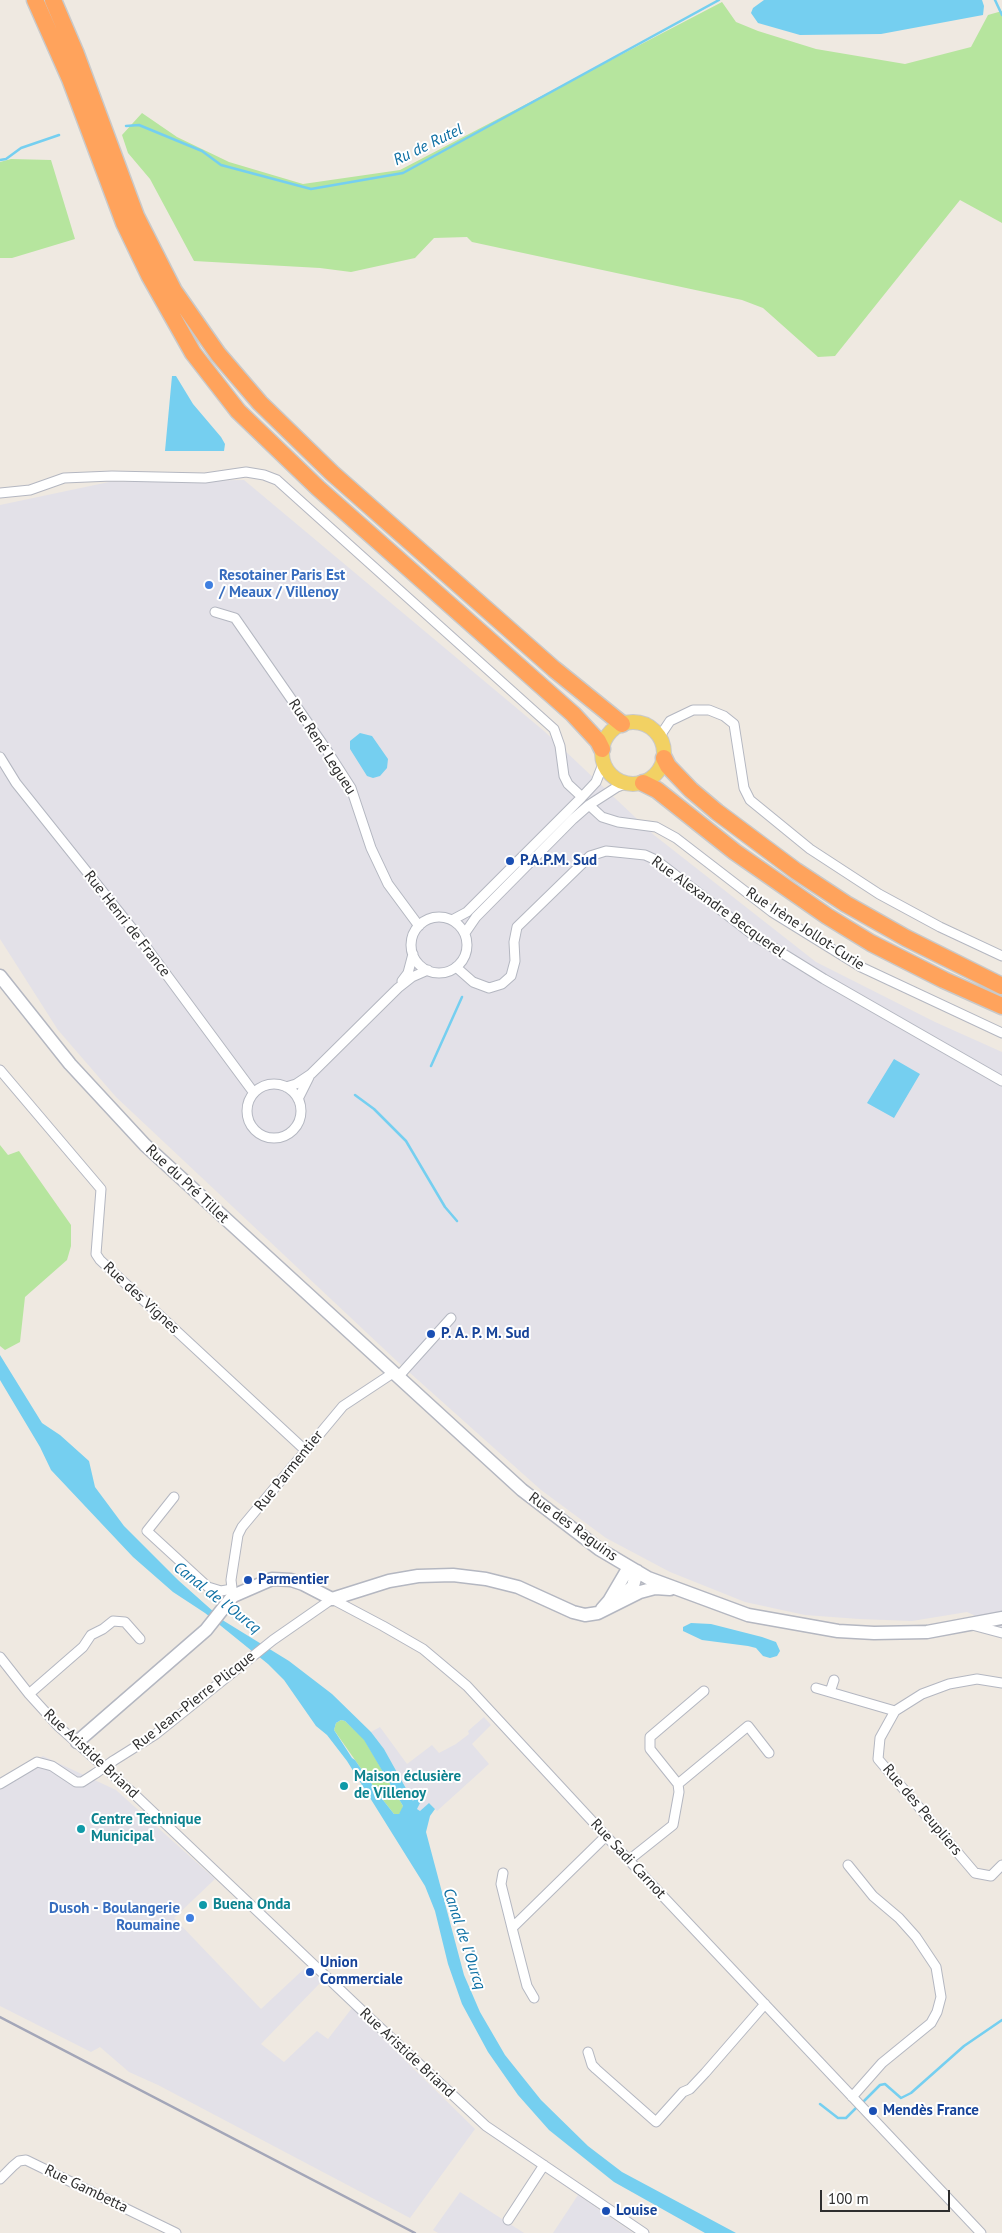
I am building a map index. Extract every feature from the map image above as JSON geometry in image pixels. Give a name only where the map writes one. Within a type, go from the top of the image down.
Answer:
[{"type":"highway","points":[[35,0],[70,79],[124,223],[148,275],[193,353],[238,411],[318,488],[573,714],[598,741],[603,757]]},
{"type":"highway","points":[[53,0],[76,54],[136,216],[174,291],[218,354],[260,403],[332,473],[554,669],[622,724]]},
{"type":"highway","points":[[664,758],[668,766],[691,790],[717,812],[796,871],[846,904],[906,938],[1002,986]]},
{"type":"highway","points":[[643,783],[657,790],[735,852],[871,943],[927,972],[1002,1006]]},
{"type":"main road","points":[[643,723],[652,728],[660,736],[665,750],[658,774],[643,783],[625,784],[616,780],[608,773],[603,757],[608,734],[622,724],[643,723]]},
{"type":"street","points":[[0,493],[30,490],[64,478],[112,476],[206,478],[246,472],[264,475],[277,480],[554,729],[560,746],[564,776],[568,784],[582,797]]},
{"type":"street","name":"Rue René Legueu","points":[[215,612],[235,618],[326,749],[351,788],[371,848],[388,884],[419,926]]},
{"type":"street","points":[[660,736],[670,721],[693,710],[709,710],[724,716],[734,724],[744,788],[750,800],[810,849],[880,894],[940,927],[1002,956]]},
{"type":"street","name":"Rue Henri de France","points":[[0,756],[16,783],[135,932],[254,1093]]},
{"type":"street","points":[[452,920],[471,908],[596,782],[603,757]]},
{"type":"street","points":[[413,954],[416,961],[428,970],[442,972],[456,967],[466,952],[465,934],[481,911],[589,805],[625,784]]},
{"type":"street","name":"Rue Irène Jollot-Curie","points":[[589,805],[602,817],[618,822],[656,827],[676,838],[772,912],[861,967],[1002,1033]]},
{"type":"street","name":"Rue Alexandre Becquerel","points":[[456,967],[473,982],[489,988],[502,984],[511,976],[515,961],[514,942],[517,928],[590,856],[606,850],[645,855],[656,860],[761,940],[824,980],[1002,1081]]},
{"type":"street","points":[[398,988],[408,973],[413,954],[412,939],[419,926],[426,920],[435,917],[452,920],[465,934]]},
{"type":"street","points":[[311,1074],[298,1098],[300,1116],[292,1131],[276,1138],[266,1138],[252,1127],[248,1119],[247,1109],[249,1100],[254,1093],[269,1084],[286,1087],[296,1084],[311,1074],[398,988],[412,977],[428,970]]},
{"type":"street","name":"Rue du Pré Tillet","points":[[0,976],[45,1035],[117,1117],[192,1189],[395,1375]]},
{"type":"street","name":"Rue des Vignes","points":[[0,1070],[101,1189],[96,1254],[100,1260],[306,1451]]},
{"type":"street","points":[[286,1087],[298,1098]]},
{"type":"street","name":"Rue Parmentier","points":[[230,1596],[238,1535],[242,1527],[343,1406],[395,1375],[451,1318]]},
{"type":"street","name":"Rue des Raguins","points":[[395,1375],[537,1502],[599,1549],[633,1569],[678,1590],[748,1615],[838,1631],[874,1633],[927,1632],[1002,1618]]},
{"type":"street","points":[[77,1742],[206,1630],[230,1596],[208,1587],[147,1531],[174,1497]]},
{"type":"street","points":[[610,1607],[633,1586],[633,1569]]},
{"type":"street","points":[[598,1613],[609,1602],[633,1569]]},
{"type":"street","points":[[332,1599],[389,1581],[418,1576],[453,1575],[486,1579],[518,1587],[579,1613],[598,1613],[640,1592],[655,1588],[678,1590]]},
{"type":"street","name":"Rue Sadi Carnot","points":[[230,1596],[272,1579],[291,1580],[332,1599],[423,1649],[448,1668],[981,2233]]},
{"type":"street","name":"Rue Jean-Pierre Plicque","points":[[0,1784],[37,1762],[52,1766],[76,1782],[82,1782],[156,1734],[273,1640],[332,1599]]},
{"type":"street","points":[[29,1694],[83,1647],[90,1635],[103,1629],[113,1621],[126,1622],[140,1639]]},
{"type":"street","points":[[969,1625],[1002,1633]]},
{"type":"street","name":"Rue Aristide Briand","points":[[0,1657],[29,1694],[77,1742],[486,2126],[644,2233]]},
{"type":"street","points":[[816,1688],[895,1710],[922,1694],[949,1684],[977,1679],[1002,1683]]},
{"type":"street","points":[[830,1692],[834,1680]]},
{"type":"street","points":[[629,1860],[673,1825],[679,1792],[678,1784],[650,1749],[650,1737],[704,1691]]},
{"type":"street","name":"Rue des Peupliers","points":[[895,1710],[880,1738],[878,1759],[975,1873],[991,1876],[1002,1865]]},
{"type":"street","points":[[678,1784],[748,1726],[769,1753]]},
{"type":"street","points":[[512,1928],[606,1836]]},
{"type":"street","points":[[848,1865],[873,1896],[899,1918],[916,1936],[936,1967],[941,1997],[937,2012],[931,2023],[920,2034],[882,2063],[852,2097]]},
{"type":"street","points":[[503,1873],[501,1884],[526,1986],[534,1998]]},
{"type":"street","points":[[588,2052],[592,2065],[656,2122],[683,2092],[690,2089],[705,2073],[765,2004]]},
{"type":"street","name":"Rue Gambetta","points":[[0,2179],[13,2166],[20,2161],[26,2160],[176,2233]]},
{"type":"street","points":[[508,2220],[544,2165]]},
{"type":"shaded area","points":[[244,480],[544,731],[654,835],[816,962],[935,1022],[1002,1052],[1002,1628],[967,1612],[912,1621],[859,1619],[805,1615],[745,1602],[670,1572],[606,1538],[541,1490],[400,1364],[116,1097],[58,1030],[0,939],[0,505],[109,482]]},
{"type":"shaded area","points":[[484,1717],[491,1725],[472,1744],[489,1764],[437,1811],[429,1803],[420,1811],[417,1809],[423,1796],[419,1792],[414,1802],[384,1749],[371,1732],[380,1727],[407,1764],[432,1745],[439,1753],[456,1744],[469,1734],[468,1731]]},
{"type":"shaded area","points":[[43,1756],[116,1790],[215,1879],[174,1918],[261,2009],[306,1967],[322,1981],[261,2044],[284,2062],[317,2031],[328,2039],[352,2008],[475,2129],[410,2218],[158,2085],[129,2072],[100,2047],[91,2052],[0,2006],[0,1779]]},
{"type":"shaded area","points":[[460,2192],[524,2233],[438,2233],[433,2230]]},
{"type":"shaded area","points":[[578,2195],[633,2233],[553,2233]]},
{"type":"green space","points":[[722,2],[736,22],[758,31],[816,49],[905,64],[971,47],[988,15],[1002,11],[1002,223],[960,200],[835,356],[818,357],[763,308],[742,300],[472,242],[467,237],[434,238],[415,258],[351,272],[320,268],[194,261],[150,179],[128,153],[122,135],[142,113],[177,137],[229,162],[303,184],[400,170]]},
{"type":"green space","points":[[11,159],[51,160],[75,239],[12,258],[0,258],[0,162]]},
{"type":"green space","points":[[0,1145],[8,1155],[19,1151],[71,1225],[71,1246],[67,1260],[25,1297],[20,1342],[5,1350],[0,1346]]},
{"type":"green space","points":[[341,1720],[345,1721],[364,1739],[403,1806],[399,1814],[394,1814],[383,1800],[334,1730],[336,1723]]},
{"type":"water","points":[[764,0],[982,0],[984,6],[983,15],[881,34],[800,35],[758,23],[751,13],[753,8]]},
{"type":"water","points":[[172,376],[176,376],[193,404],[221,437],[225,444],[224,451],[165,451]]},
{"type":"water","points":[[360,733],[372,736],[388,759],[387,768],[380,776],[373,778],[367,776],[350,749],[350,741]]},
{"type":"water","points":[[894,1059],[920,1074],[894,1118],[867,1103]]},
{"type":"water","points":[[0,1355],[42,1423],[60,1435],[89,1461],[95,1487],[124,1526],[178,1580],[224,1621],[289,1661],[332,1694],[371,1732],[384,1749],[413,1801],[419,1792],[423,1797],[417,1809],[420,1811],[429,1803],[435,1809],[430,1816],[426,1832],[464,1975],[480,2012],[505,2055],[541,2100],[588,2146],[622,2172],[736,2233],[705,2233],[614,2182],[549,2130],[518,2095],[488,2052],[462,2004],[448,1964],[435,1911],[425,1886],[347,1761],[327,1735],[316,1726],[284,1680],[268,1664],[205,1613],[173,1592],[133,1557],[51,1470],[40,1447],[0,1380]],"holes":[[[341,1720],[345,1721],[364,1740],[403,1806],[399,1814],[394,1814],[383,1800],[334,1730],[336,1723]]]},
{"type":"water","points":[[691,1623],[711,1624],[762,1637],[776,1642],[780,1651],[777,1656],[770,1658],[763,1656],[756,1648],[702,1640],[683,1631],[683,1627]]},
{"type":"waterway","name":"Ru de Rutel","points":[[126,126],[139,125],[202,151],[221,165],[311,189],[403,173],[719,0]]},
{"type":"waterway","name":"Ru de Rutel","points":[[995,0],[1002,15]]},
{"type":"waterway","name":"Ru de Rutel","points":[[0,160],[6,159],[21,148],[59,135]]},
{"type":"waterway","points":[[431,1066],[462,997]]},
{"type":"waterway","points":[[355,1095],[374,1109],[406,1141],[445,1207],[457,1221]]},
{"type":"waterway","points":[[862,2103],[880,2085],[885,2084],[901,2098],[911,2093],[964,2046],[1002,2020]]},
{"type":"waterway","points":[[820,2104],[838,2118],[846,2118],[856,2108]]},
{"type":"railway","points":[[0,2017],[415,2233]]},
{"type":"place","name":"Resotainer Paris Est / Meaux / Villenoy","points":[[209,585]]},
{"type":"place","name":"P.A.P.M. Sud","points":[[510,861]]},
{"type":"place","name":"P. A. P. M. Sud","points":[[431,1334]]},
{"type":"place","name":"Parmentier","points":[[248,1580]]},
{"type":"place","name":"Maison éclusière de Villenoy","points":[[344,1786]]},
{"type":"place","name":"Centre Technique Municipal","points":[[81,1829]]},
{"type":"place","name":"Buena Onda","points":[[203,1905]]},
{"type":"place","name":"Dusoh - Boulangerie Roumaine","points":[[190,1918]]},
{"type":"place","name":"Union Commerciale","points":[[310,1972]]},
{"type":"place","name":"Mendès France","points":[[873,2111]]},
{"type":"place","name":"Louise","points":[[606,2211]]},
{"type":"water label","name":"Canal de l'Ourcq","points":[[217,1598]]},
{"type":"water label","name":"Canal de l'Ourcq","points":[[464,1939]]}]
